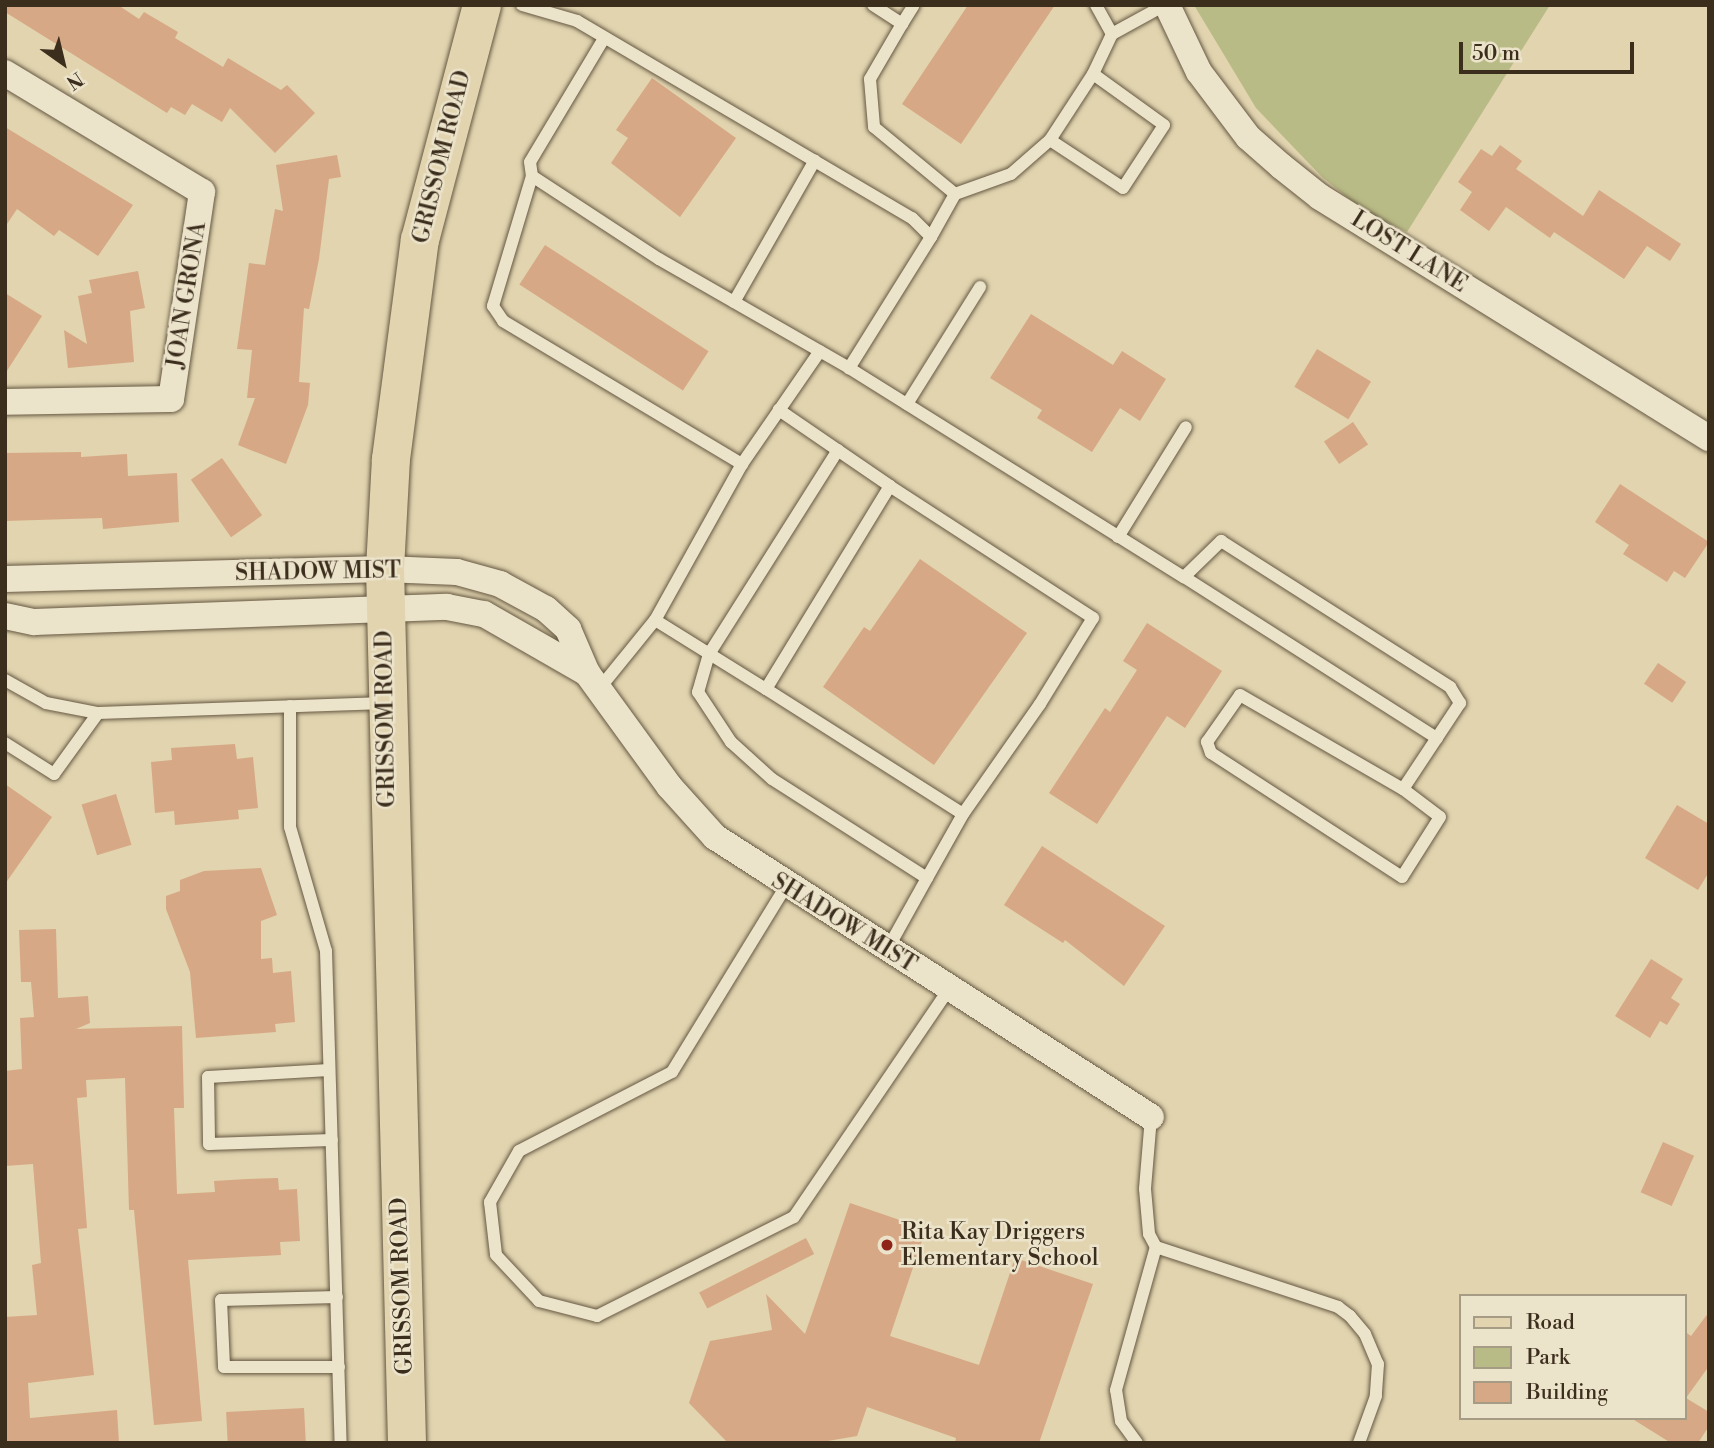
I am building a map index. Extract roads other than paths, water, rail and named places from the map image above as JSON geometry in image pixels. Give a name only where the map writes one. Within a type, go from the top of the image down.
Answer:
[{"type":"main road","name":"GRISSOM ROAD","points":[[407,1443],[386,703],[385,569],[391,459],[420,240],[482,5]]},
{"type":"street","name":"LOST LANE","points":[[1166,5],[1199,72],[1248,137],[1281,166],[1320,197],[1709,438]]},
{"type":"street","name":"JOAN GRONA","points":[[5,73],[202,192],[171,399],[5,402]]},
{"type":"street","name":"SHADOW MIST","points":[[5,579],[385,569],[457,572],[500,584],[546,609],[568,629],[593,680],[669,786],[715,837],[786,886],[1151,1117]]},
{"type":"street","name":"SHADOW MIST","points":[[5,617],[34,622],[447,607],[484,614],[593,680]]},
{"type":"lane","points":[[522,5],[577,21],[603,40],[912,218],[931,237]]},
{"type":"lane","points":[[873,5],[902,24]]},
{"type":"lane","points":[[914,5],[870,79],[874,127],[955,194]]},
{"type":"lane","points":[[1096,5],[1112,34]]},
{"type":"lane","points":[[849,368],[955,194],[1012,174],[1049,140],[1093,74],[1112,34],[1166,5]]},
{"type":"lane","points":[[603,40],[530,162],[531,176],[493,306],[503,321],[742,464]]},
{"type":"lane","points":[[1049,140],[1123,188],[1164,125],[1093,74]]},
{"type":"lane","points":[[734,302],[815,160]]},
{"type":"lane","points":[[531,176],[734,302],[849,368],[1437,738]]},
{"type":"lane","points":[[906,404],[980,287]]},
{"type":"lane","points":[[593,680],[655,620],[742,464],[820,351]]},
{"type":"lane","points":[[779,410],[1093,618],[963,814],[887,950]]},
{"type":"lane","points":[[1118,537],[1186,427]]},
{"type":"lane","points":[[838,450],[709,654],[698,692],[731,742],[782,786],[927,878]]},
{"type":"lane","points":[[766,689],[890,486]]},
{"type":"lane","points":[[1184,577],[1221,541],[1450,687],[1460,703],[1403,789]]},
{"type":"lane","points":[[655,620],[963,814]]},
{"type":"lane","points":[[5,681],[46,704],[98,713],[386,703]]},
{"type":"lane","points":[[1240,695],[1403,789],[1440,817],[1402,877],[1211,753],[1208,742],[1240,695]]},
{"type":"lane","points":[[290,706],[290,827],[326,951],[341,1443]]},
{"type":"lane","points":[[5,743],[54,774],[98,713]]},
{"type":"lane","points":[[786,886],[671,1072],[519,1151],[490,1202],[496,1255],[539,1301],[597,1316],[676,1281],[794,1217],[949,989]]},
{"type":"lane","points":[[329,1070],[208,1077],[209,1144],[332,1140]]},
{"type":"lane","points":[[1151,1117],[1145,1189],[1149,1234],[1156,1247],[1338,1307],[1350,1316],[1365,1334],[1378,1364],[1376,1396],[1359,1443]]},
{"type":"lane","points":[[1137,1443],[1121,1421],[1116,1390],[1156,1247]]},
{"type":"lane","points":[[337,1297],[221,1300],[224,1367],[339,1367]]},
{"type":"place","name":"Rita Kay Driggers Elementary School","points":[[887,1245]]}]
